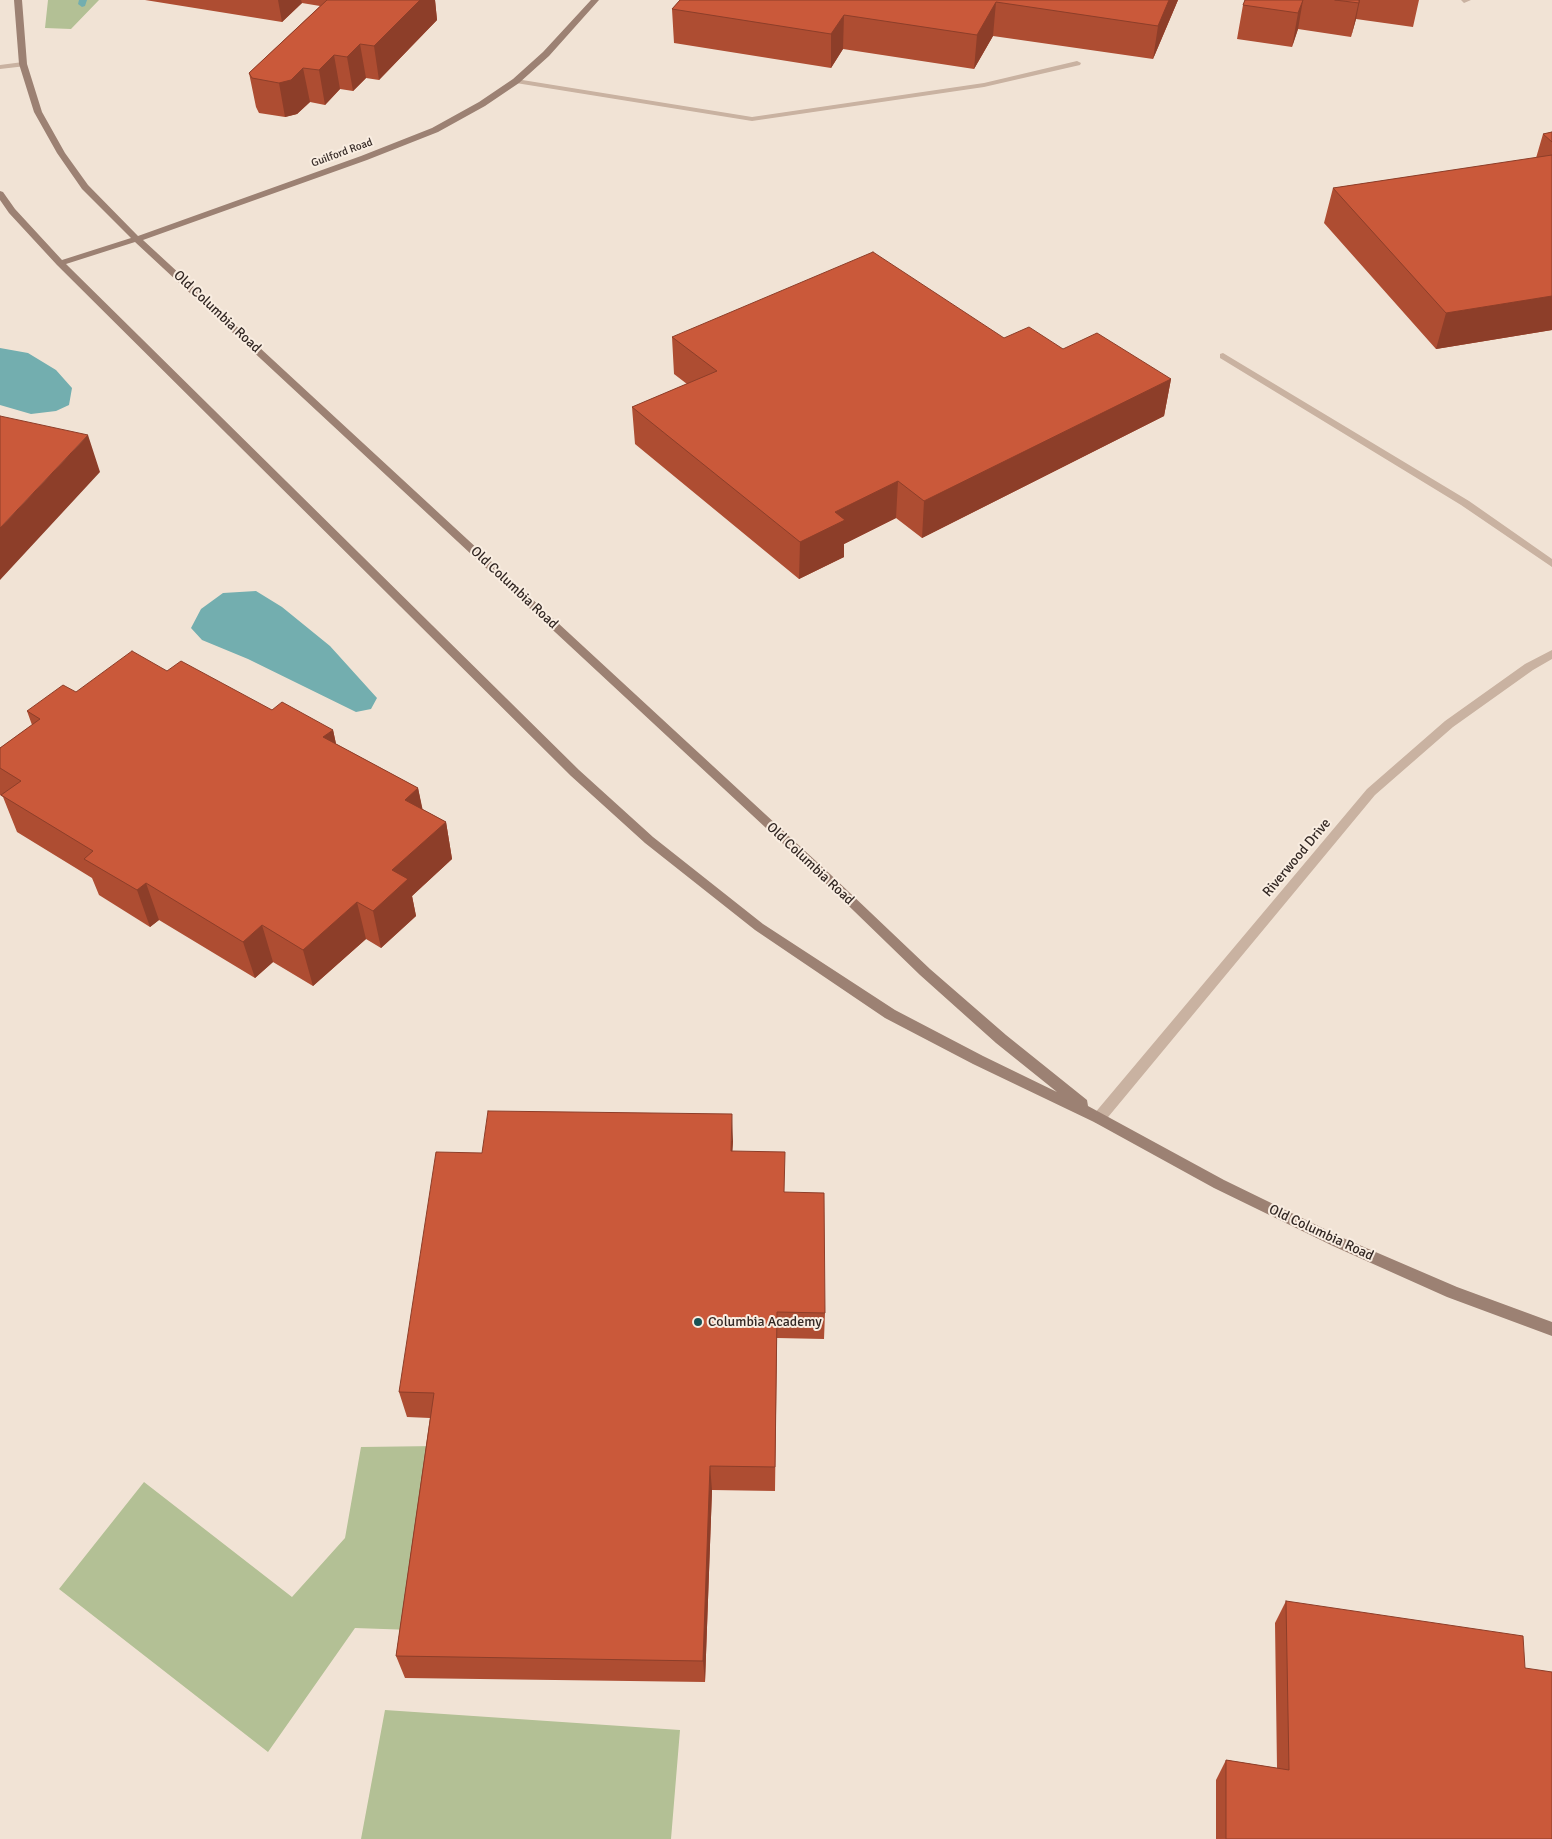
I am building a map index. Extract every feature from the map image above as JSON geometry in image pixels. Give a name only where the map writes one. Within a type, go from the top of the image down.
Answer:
[{"type":"street","name":"Old Columbia Road","points":[[18,0],[23,64],[38,112],[61,153],[85,187],[137,239],[826,877],[925,972],[1001,1039],[1099,1118]]},
{"type":"street","name":"Guilford Road","points":[[60,263],[137,239],[364,158],[435,130],[482,104],[516,80],[546,54],[595,0]]},
{"type":"street","points":[[516,80],[752,119],[984,85],[1077,63]]},
{"type":"street","points":[[0,67],[23,64]]},
{"type":"street","name":"Old Columbia Road","points":[[0,194],[12,211],[60,263],[575,773],[649,840],[759,927],[890,1014],[978,1060],[1099,1118],[1219,1184],[1338,1242],[1452,1292],[1552,1329]]},
{"type":"street","points":[[1223,356],[1465,503],[1552,564]]},
{"type":"street","name":"Riverwood Drive","points":[[1099,1118],[1371,792],[1449,724],[1529,667],[1552,654]]},
{"type":"green space","points":[[48,0],[99,0],[71,29],[45,28]]},
{"type":"green space","points":[[437,1446],[412,1630],[355,1628],[268,1752],[59,1589],[144,1482],[292,1597],[345,1538],[361,1447]]},
{"type":"green space","points":[[385,1710],[680,1730],[671,1839],[361,1839]]},
{"type":"water","points":[[0,348],[28,353],[56,370],[72,388],[69,405],[56,411],[31,414],[0,405]]},
{"type":"water","points":[[256,591],[282,607],[330,646],[377,698],[371,709],[356,712],[248,659],[202,640],[191,628],[201,609],[223,593]]},
{"type":"building","points":[[327,0],[420,0],[374,46],[360,44],[347,57],[334,55],[319,70],[303,68],[291,80],[279,83],[252,78],[249,73]]},
{"type":"building","points":[[680,0],[1169,0],[1158,26],[996,2],[977,35],[844,15],[831,34],[672,9]]},
{"type":"building","points":[[1245,0],[1303,0],[1298,13],[1243,5]]},
{"type":"building","points":[[1335,0],[1359,0],[1359,3]]},
{"type":"building","points":[[1552,132],[1552,142],[1543,134]]},
{"type":"building","points":[[1552,155],[1552,296],[1446,313],[1333,188]]},
{"type":"building","points":[[873,252],[1004,338],[1029,327],[1063,349],[1097,333],[1171,379],[924,501],[898,481],[835,512],[845,520],[800,542],[632,407],[717,371],[672,337]]},
{"type":"building","points":[[0,416],[88,435],[0,528]]},
{"type":"building","points":[[132,651],[167,671],[181,661],[272,710],[282,702],[333,730],[323,737],[418,788],[405,800],[446,822],[392,870],[408,879],[373,911],[357,902],[303,950],[262,925],[243,942],[146,883],[137,890],[84,859],[93,851],[1,795],[21,781],[0,768],[0,748],[40,719],[27,711],[63,685],[76,692]]},
{"type":"building","points":[[488,1111],[732,1114],[731,1151],[785,1152],[784,1192],[824,1193],[825,1313],[777,1312],[775,1467],[710,1466],[703,1661],[396,1656],[434,1393],[399,1392],[436,1152],[482,1153]]},
{"type":"building","points":[[1286,1601],[1523,1636],[1525,1668],[1552,1672],[1552,1839],[1226,1839],[1226,1760],[1289,1770]]},
{"type":"waterway","points":[[82,4],[83,0]]},
{"type":"place","name":"Columbia Academy","points":[[698,1322]]}]
